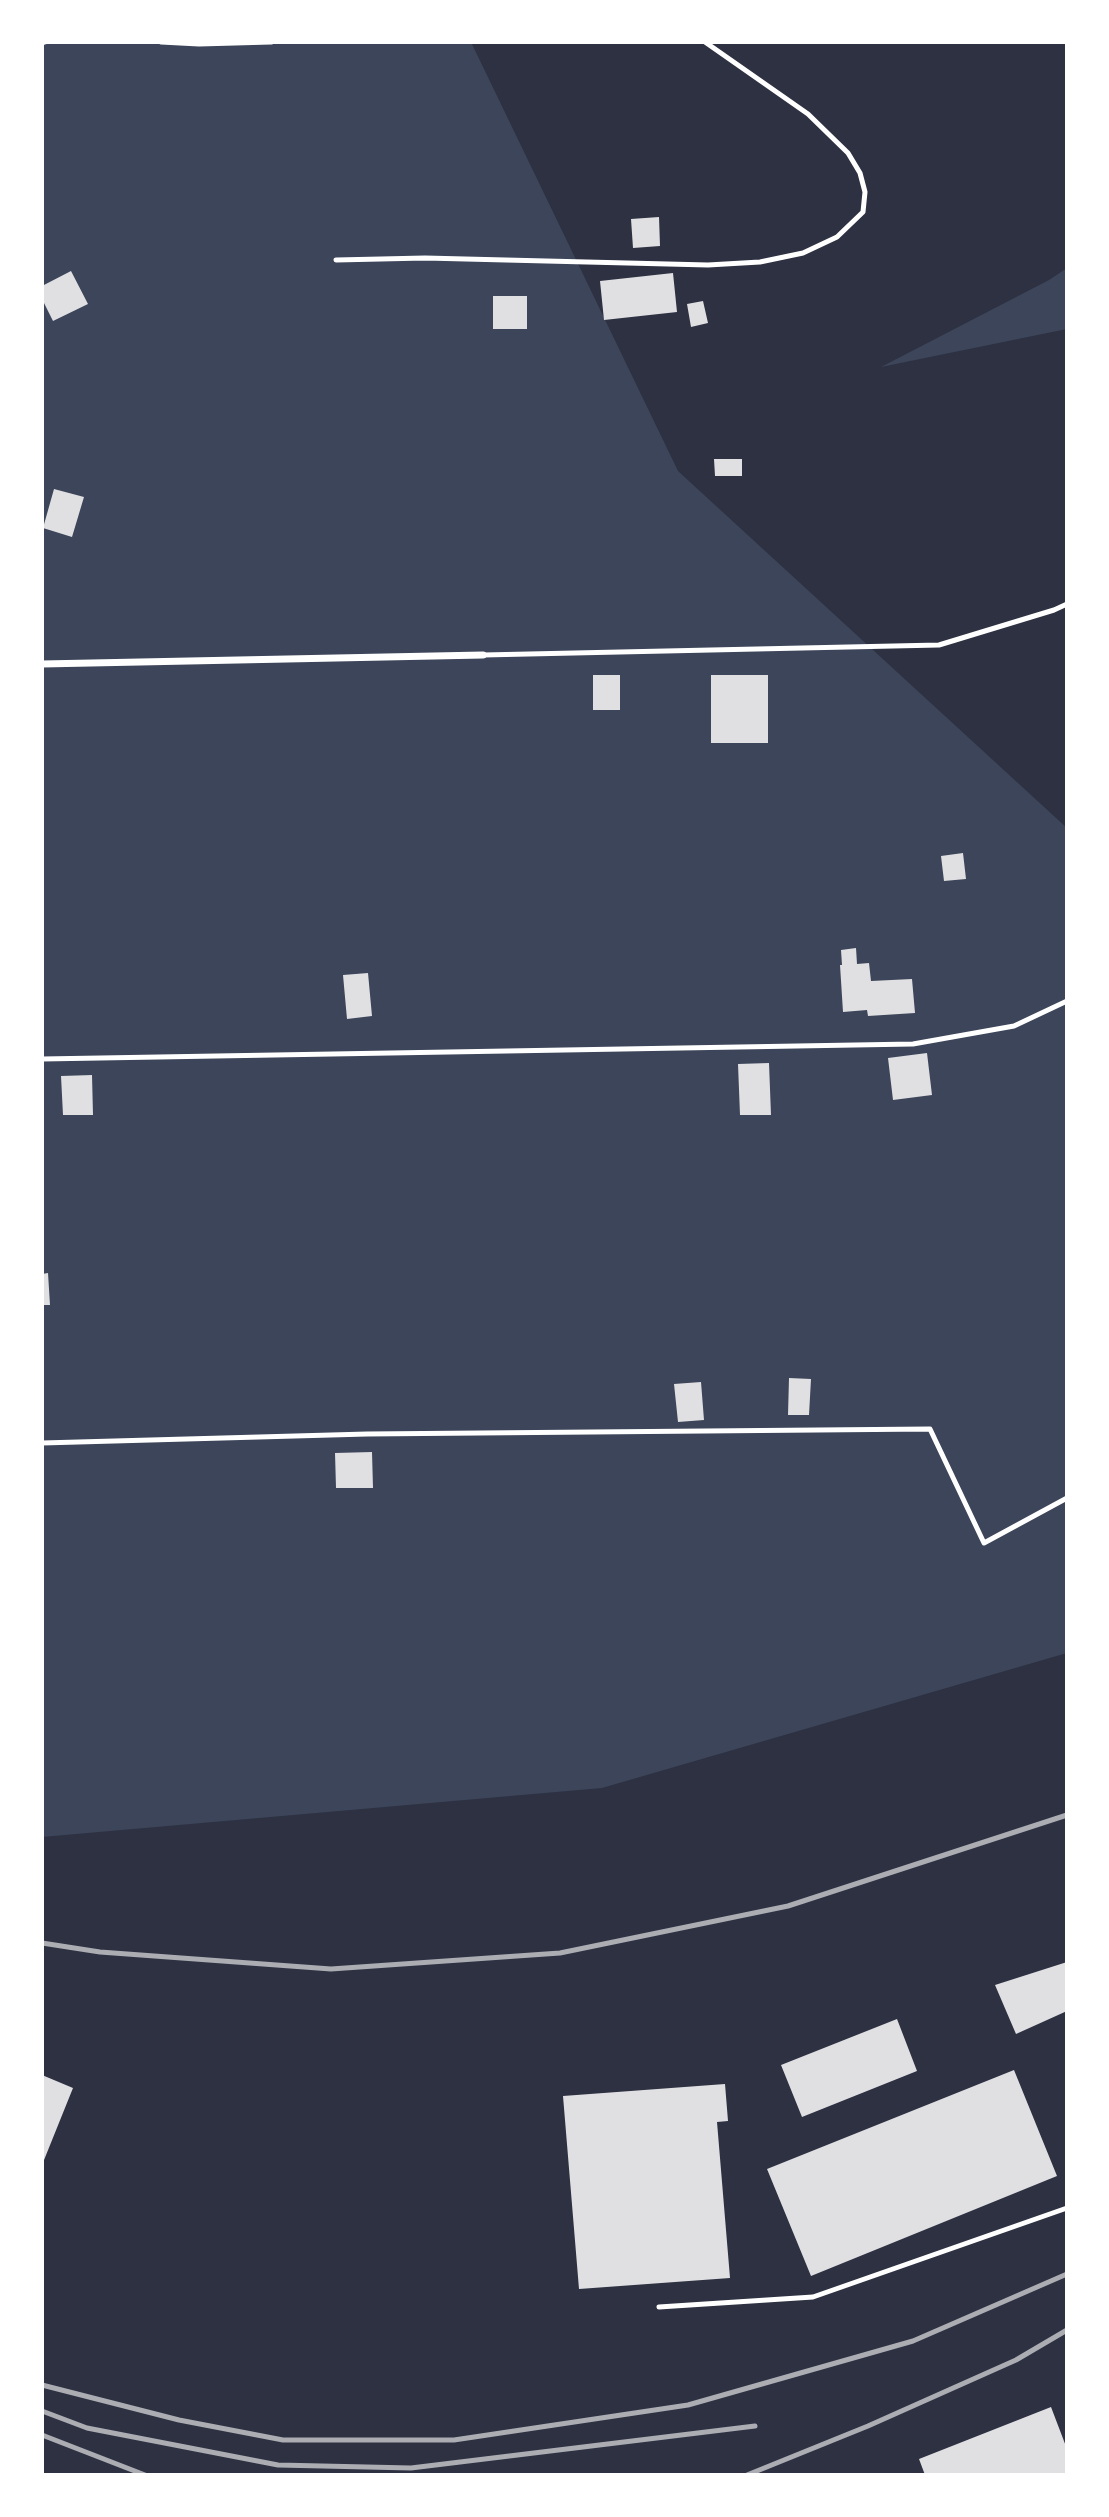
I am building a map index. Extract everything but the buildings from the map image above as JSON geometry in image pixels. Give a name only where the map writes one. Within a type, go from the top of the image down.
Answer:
[{"type":"street","points":[[42,664],[483,655]]},
{"type":"lane","points":[[161,42],[271,42]]},
{"type":"lane","points":[[336,260],[425,258],[708,265],[760,262],[803,253],[837,237],[863,212],[865,192],[860,173],[848,153],[808,114],[705,42]]},
{"type":"lane","points":[[483,655],[939,645],[1067,604]]},
{"type":"lane","points":[[42,1059],[913,1044],[1014,1026],[1067,1001]]},
{"type":"lane","points":[[42,1443],[367,1434],[930,1429],[984,1543],[1067,1498]]},
{"type":"lane","points":[[659,2307],[813,2297],[1067,2208]]},
{"type":"shaded area","points":[[42,42],[471,42],[678,471],[1067,828],[1067,1653],[602,1788],[42,1837]]},
{"type":"shaded area","points":[[1067,268],[1067,329],[881,367],[1049,280]]},
{"type":"railway","points":[[42,1943],[100,1952],[331,1969],[560,1953],[788,1906],[1067,1815]]},
{"type":"railway","points":[[42,2385],[179,2420],[283,2440],[454,2440],[688,2405],[913,2341],[1067,2274]]},
{"type":"railway","points":[[747,2475],[868,2426],[1016,2360],[1067,2330]]},
{"type":"railway","points":[[42,2411],[87,2428],[278,2465],[411,2468],[755,2426]]},
{"type":"railway","points":[[42,2435],[145,2475]]}]
